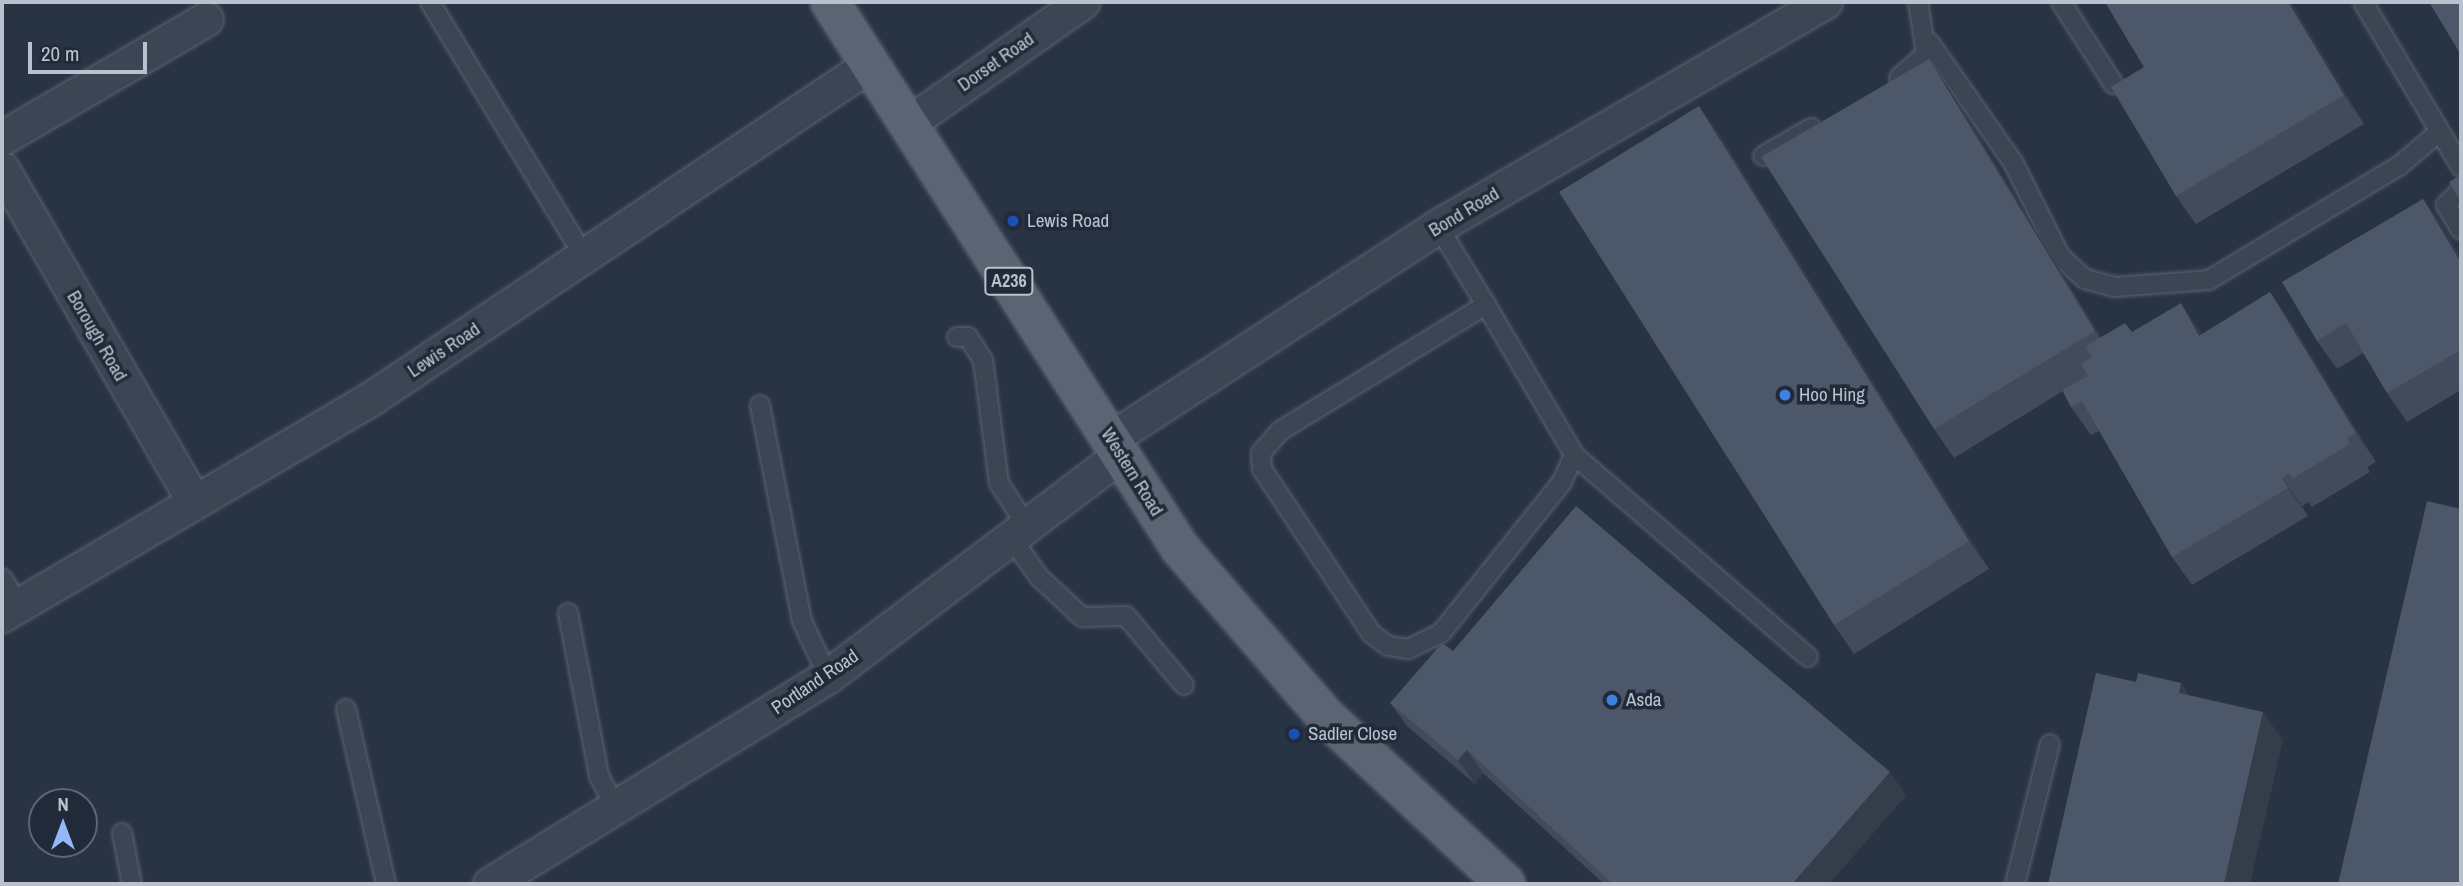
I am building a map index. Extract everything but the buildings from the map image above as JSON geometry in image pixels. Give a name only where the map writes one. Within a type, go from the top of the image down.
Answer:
[{"type":"main road","name":"Western Road","points":[[830,2],[910,122],[1180,548],[1266,654],[1409,799],[1506,884]]},
{"type":"street","name":"Dorset Road","points":[[910,122],[1082,2]]},
{"type":"street","name":"Bond Road","points":[[1117,446],[1438,226],[1825,2]]},
{"type":"street","points":[[2,138],[206,19]]},
{"type":"street","name":"Lewis Road","points":[[7,599],[194,502],[373,397],[872,63]]},
{"type":"street","name":"Borough Road","points":[[2,169],[194,502]]},
{"type":"street","name":"Portland Road","points":[[490,884],[617,810],[828,676],[1018,531],[1117,446]]},
{"type":"lane","points":[[430,2],[584,256]]},
{"type":"lane","points":[[1918,2],[1929,42],[2014,164],[2060,256],[2085,279],[2114,287],[2209,280],[2399,166],[2439,132]]},
{"type":"lane","points":[[2061,2],[2115,85]]},
{"type":"lane","points":[[2363,2],[2461,167]]},
{"type":"lane","points":[[1879,89],[1914,68],[1929,42]]},
{"type":"lane","points":[[1763,156],[1833,115]]},
{"type":"lane","points":[[2461,190],[2446,205],[2461,230]]},
{"type":"lane","points":[[1438,226],[1571,449],[1808,656]]},
{"type":"lane","points":[[1486,305],[1280,431],[1261,453],[1262,469],[1371,633],[1388,646],[1408,649],[1441,633],[1562,482],[1571,449]]},
{"type":"lane","points":[[957,337],[968,337],[983,360],[999,483],[1039,577],[1082,617],[1126,616],[1184,685]]},
{"type":"lane","points":[[760,405],[802,621],[828,676]]},
{"type":"lane","points":[[568,613],[599,776],[617,810]]},
{"type":"lane","points":[[346,709],[386,884]]},
{"type":"lane","points":[[2015,884],[2050,744]]},
{"type":"lane","points":[[122,834],[132,884]]},
{"type":"place","name":"Lewis Road","points":[[1013,221]]},
{"type":"place","name":"Hoo Hing","points":[[1785,395]]},
{"type":"place","name":"Asda","points":[[1612,700]]},
{"type":"place","name":"Sadler Close","points":[[1294,734]]}]
